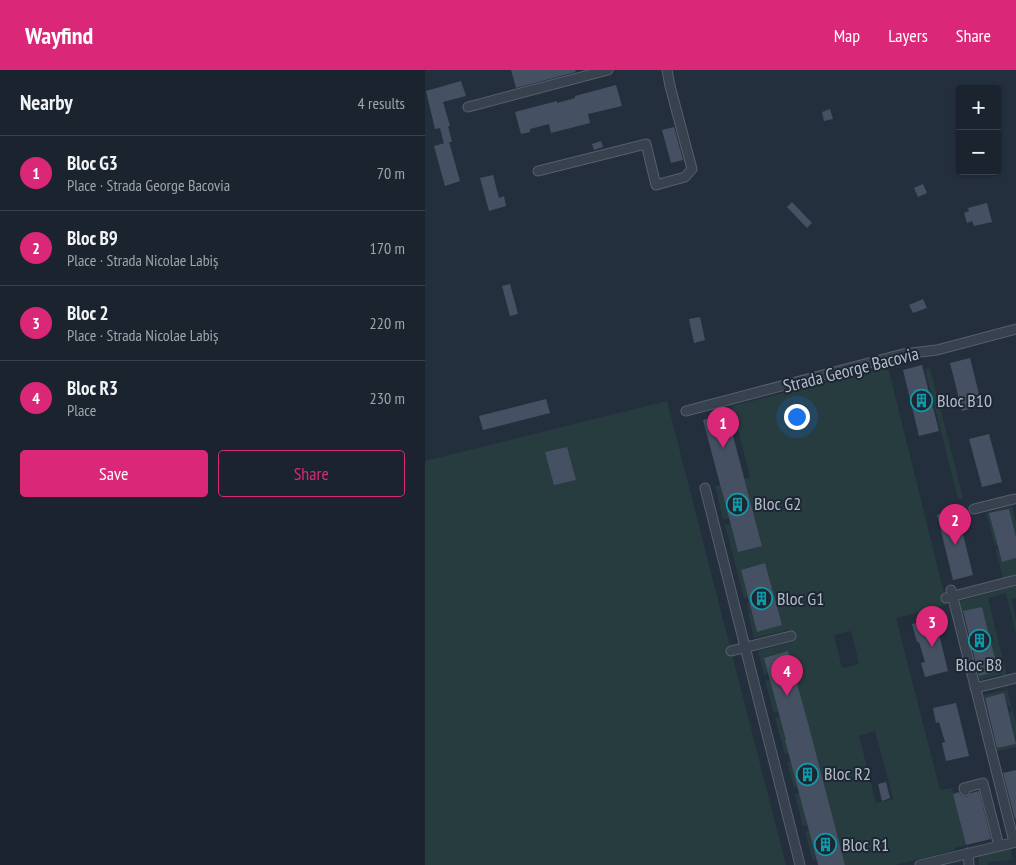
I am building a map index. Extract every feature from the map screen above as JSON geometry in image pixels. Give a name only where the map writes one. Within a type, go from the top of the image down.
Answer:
[{"type":"street","points":[[468,107],[608,70]]},
{"type":"street","points":[[538,171],[646,144],[656,185],[685,177],[692,169],[667,70]]},
{"type":"street","name":"Strada George Bacovia","points":[[685,411],[903,354],[937,350],[1016,329]]},
{"type":"street","points":[[705,488],[801,865]]},
{"type":"street","points":[[974,509],[1015,501]]},
{"type":"street","points":[[920,865],[1015,842],[950,595],[1016,580]]},
{"type":"street","points":[[731,651],[791,636]]},
{"type":"street","points":[[975,688],[1016,678]]},
{"type":"street","points":[[965,791],[964,788],[983,783],[999,846]]},
{"type":"street","points":[[968,853],[969,865]]},
{"type":"green space","points":[[888,367],[947,605],[896,618],[940,790],[952,788],[966,845],[955,848],[955,850],[895,865],[845,865],[828,806],[804,812],[807,825],[803,826],[795,794],[799,793],[789,753],[785,754],[775,718],[780,716],[788,651],[764,658],[768,674],[764,675],[758,651],[792,642],[789,630],[754,638],[747,603],[749,603],[757,632],[781,625],[765,563],[741,570],[748,597],[744,598],[725,525],[730,524],[738,552],[762,545],[746,484],[721,490],[729,518],[723,520],[715,486],[750,477],[732,406]],"holes":[[[851,631],[859,664],[842,668],[834,635]],[[875,731],[893,799],[876,803],[859,736]]]},
{"type":"green space","points":[[930,368],[963,498],[958,499],[925,369]]},
{"type":"green space","points":[[667,401],[786,865],[425,865],[425,461]]},
{"type":"green space","points":[[1012,506],[1016,523],[1016,537],[1009,509],[990,514],[997,545],[995,546],[986,513]]},
{"type":"green space","points":[[996,549],[998,549],[1002,562],[1016,558],[1016,576],[1003,579]]},
{"type":"green space","points":[[1016,586],[1016,598],[1011,599],[1016,619],[1016,634],[1006,593],[988,598],[1007,677],[1003,678],[1002,674],[976,681],[968,648],[970,647],[977,676],[997,671],[991,643],[994,641],[992,635],[989,635],[982,607],[962,612],[969,642],[966,642],[956,602]]},
{"type":"green space","points":[[770,679],[778,712],[774,713],[765,681]]},
{"type":"green space","points":[[1005,684],[1016,723],[1016,740],[1009,712],[1012,711],[1004,694],[984,698],[988,713],[984,713],[980,696],[1006,690]]},
{"type":"green space","points":[[989,717],[997,748],[1016,744],[1016,747],[994,752],[985,718]]},
{"type":"green space","points":[[791,761],[798,787],[794,788],[787,762]]},
{"type":"green space","points":[[809,831],[816,860],[813,861],[805,832]]},
{"type":"green space","points":[[1011,847],[1012,860],[988,862],[988,865],[979,865],[979,855]]},
{"type":"building","points":[[511,70],[575,70],[576,72],[516,88]]},
{"type":"building","points":[[461,81],[466,96],[443,102],[450,126],[448,126],[452,142],[449,142],[460,181],[445,186],[434,146],[444,143],[440,128],[435,129],[426,91]]},
{"type":"building","points":[[616,85],[622,106],[588,114],[590,123],[551,133],[549,124],[530,129],[530,132],[521,134],[515,112],[557,101],[557,103]]},
{"type":"building","points":[[830,109],[833,119],[824,121],[822,112]]},
{"type":"building","points":[[674,127],[683,160],[671,163],[662,130]]},
{"type":"building","points":[[601,141],[603,147],[594,150],[592,144]]},
{"type":"building","points":[[493,175],[499,198],[504,196],[506,206],[489,211],[480,178]]},
{"type":"building","points":[[923,184],[927,193],[918,197],[914,188]]},
{"type":"building","points":[[792,202],[812,223],[807,228],[787,207]]},
{"type":"building","points":[[987,203],[992,222],[974,226],[972,221],[967,223],[964,213],[969,211],[968,208]]},
{"type":"building","points":[[510,284],[518,314],[510,316],[502,286]]},
{"type":"building","points":[[923,299],[927,308],[913,313],[909,305]]},
{"type":"building","points":[[700,317],[705,340],[694,343],[689,319]]},
{"type":"building","points":[[970,358],[982,406],[962,411],[950,363]]},
{"type":"building","name":"Bloc B10","points":[[922,365],[939,431],[919,436],[903,370]]},
{"type":"building","points":[[546,399],[550,413],[483,430],[479,416]]},
{"type":"building","points":[[727,413],[762,546],[738,552],[703,420]]},
{"type":"building","points":[[989,434],[1002,482],[982,487],[969,439]]},
{"type":"building","points":[[567,447],[576,480],[554,485],[545,452]]},
{"type":"building","points":[[1009,509],[1016,537],[1016,558],[1002,562],[989,513]]},
{"type":"building","points":[[957,510],[973,575],[953,580],[937,515]]},
{"type":"building","name":"Bloc G1","points":[[765,563],[782,625],[757,632],[741,570]]},
{"type":"building","name":"Bloc B8","points":[[982,607],[998,671],[979,676],[963,611]]},
{"type":"building","points":[[935,618],[948,671],[925,677],[921,663],[925,662],[912,624]]},
{"type":"building","points":[[788,651],[845,865],[818,865],[764,658]]},
{"type":"building","points":[[1004,693],[1016,744],[997,748],[985,698]]},
{"type":"building","points":[[956,703],[969,756],[946,761],[942,743],[945,742],[939,722],[936,723],[933,708]]},
{"type":"building","points":[[1016,770],[1016,819],[1015,819],[1003,773]]},
{"type":"building","points":[[886,782],[890,798],[882,801],[878,784]]},
{"type":"building","points":[[979,791],[991,839],[966,845],[953,794],[959,792],[961,796],[967,797],[971,793]]},
{"type":"place","name":"Bloc B10","points":[[921,401]]},
{"type":"place","name":"Bloc G3","points":[[723,448]]},
{"type":"place","name":"Bloc G2","points":[[738,504]]},
{"type":"place","name":"Bloc B9","points":[[955,545]]},
{"type":"place","name":"Bloc G1","points":[[761,599]]},
{"type":"place","name":"Bloc B8","points":[[979,640]]},
{"type":"place","name":"Bloc 2","points":[[932,647]]},
{"type":"place","name":"Bloc R3","points":[[787,696]]},
{"type":"place","name":"Bloc R2","points":[[808,774]]},
{"type":"place","name":"Bloc R1","points":[[826,845]]}]
